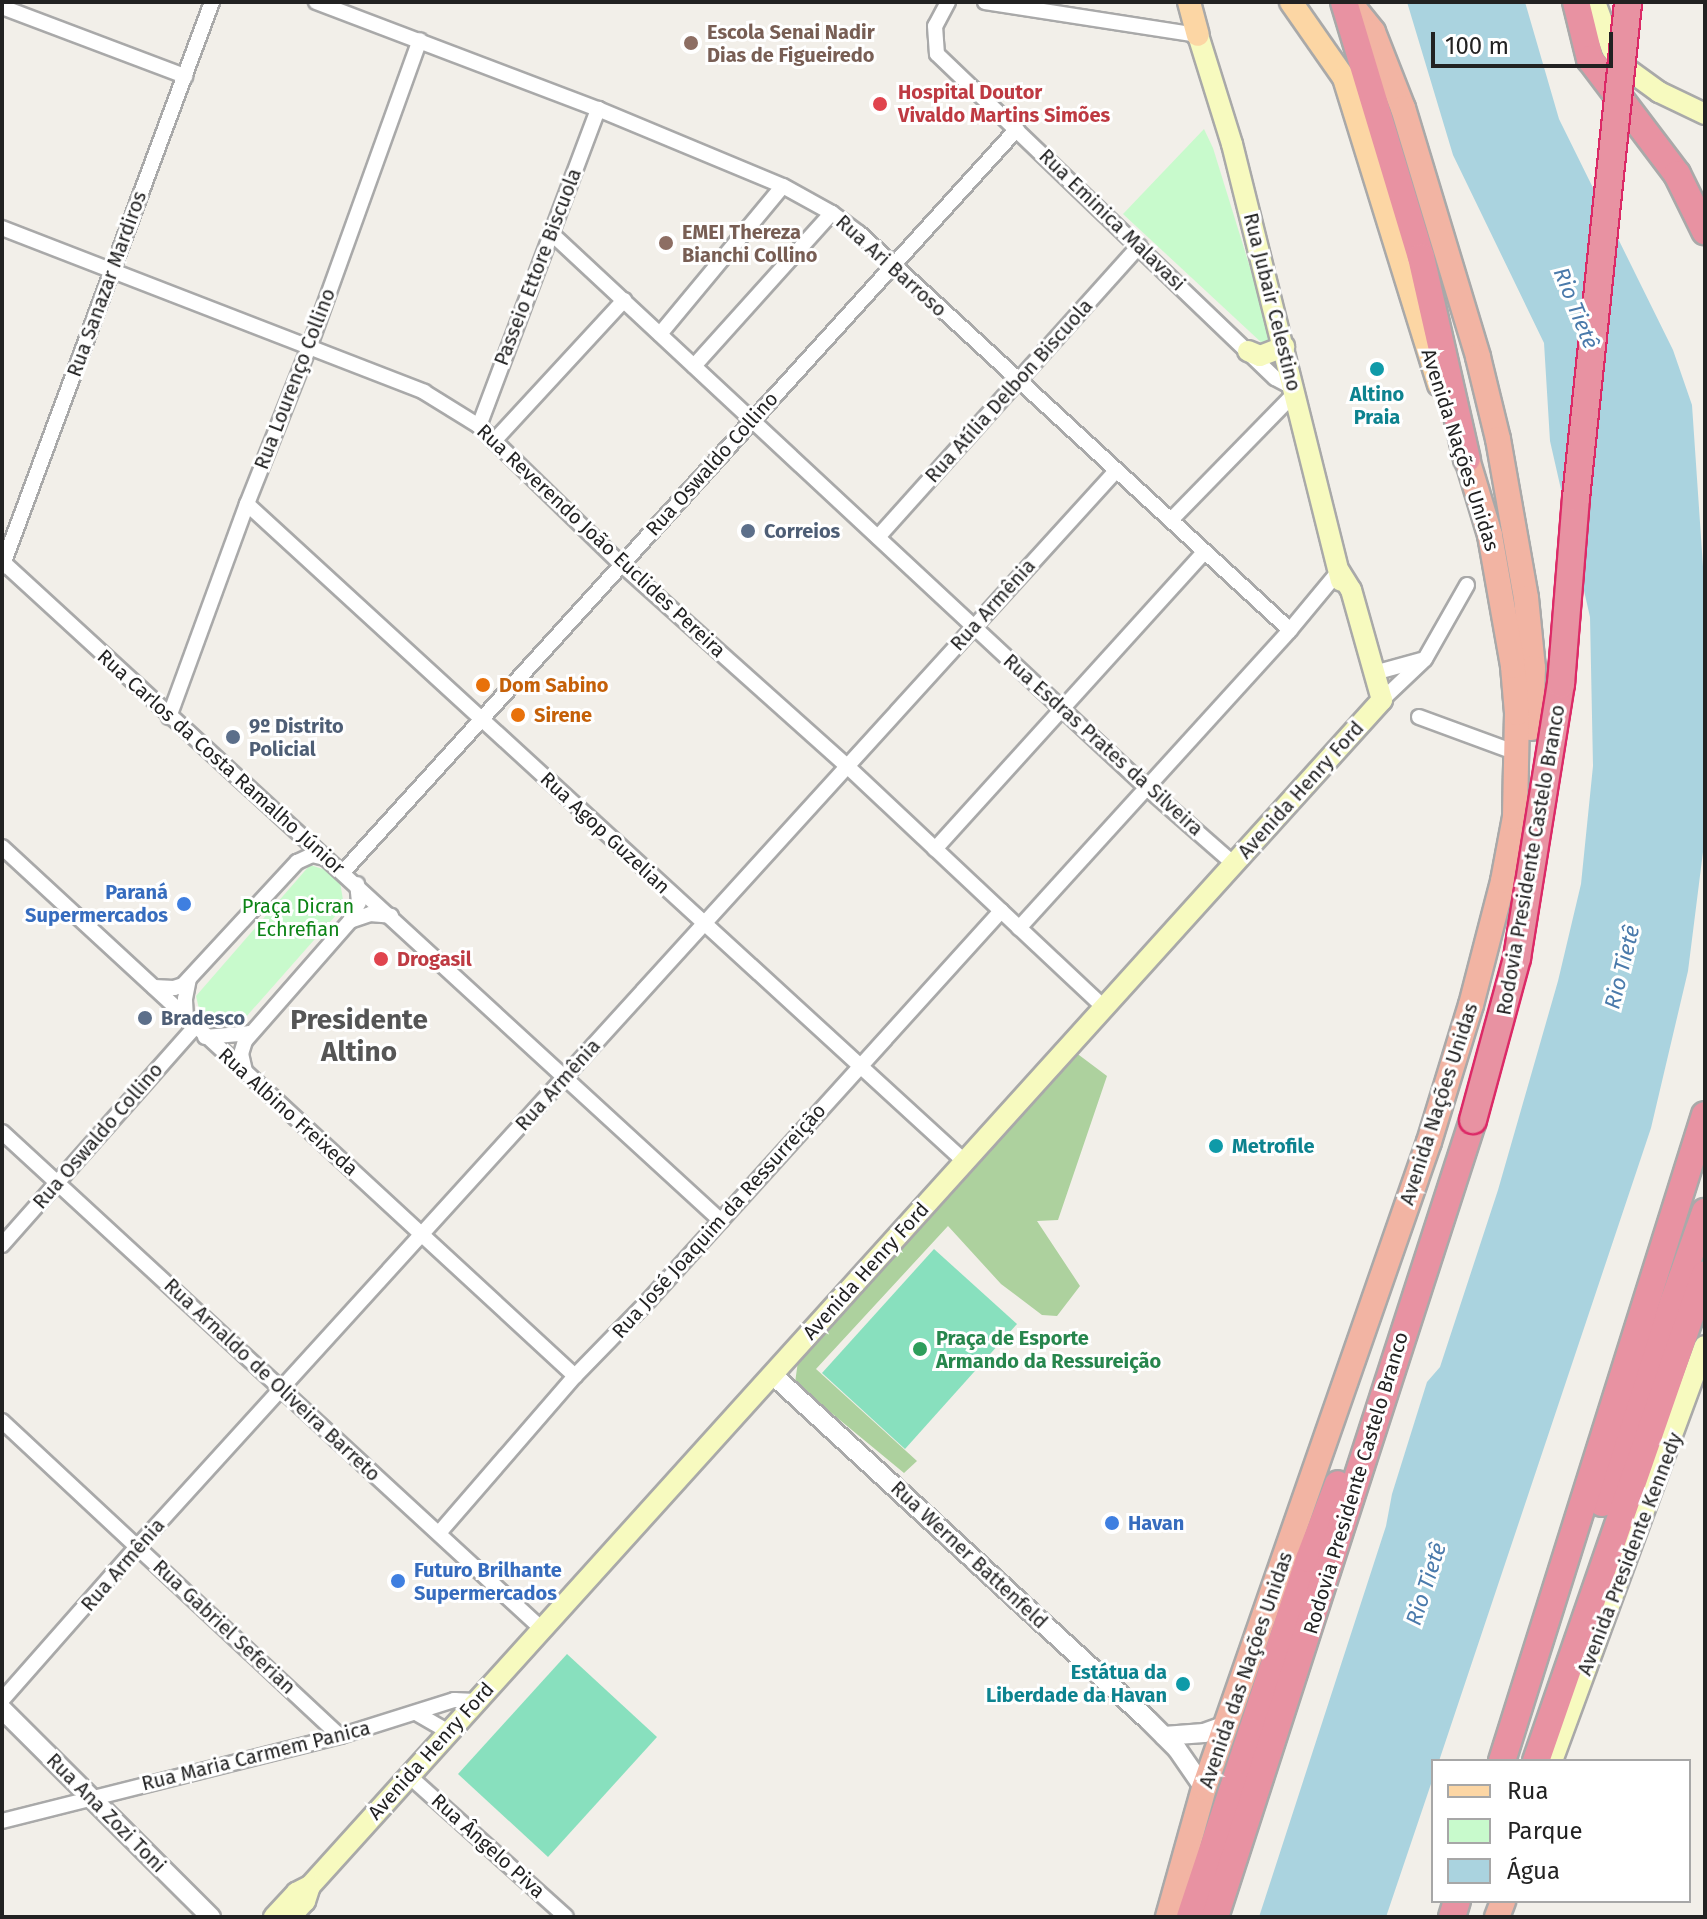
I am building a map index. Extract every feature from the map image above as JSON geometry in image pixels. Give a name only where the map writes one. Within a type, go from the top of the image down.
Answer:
[{"type":"highway","points":[[1346,2],[1421,257],[1467,459]]},
{"type":"highway","points":[[1346,2],[1373,32],[1384,56],[1478,357],[1502,455],[1526,598],[1532,708],[1529,740],[1517,758]]},
{"type":"highway","points":[[1576,2],[1590,59],[1677,174],[1705,231]]},
{"type":"highway","name":"Rodovia Presidente Castelo Branco","points":[[1215,1917],[1473,1120],[1517,958],[1561,684],[1577,482],[1628,2]]},
{"type":"highway","name":"Avenida Nações Unidas","points":[[1332,1426],[1429,1142],[1475,993],[1515,817],[1517,758],[1506,613],[1490,535],[1467,459]]},
{"type":"highway","points":[[1503,1759],[1705,1115]]},
{"type":"highway","points":[[1556,1595],[1585,1551],[1705,1212]]},
{"type":"highway","points":[[1537,1759],[1705,1274]]},
{"type":"highway","points":[[1190,1917],[1309,1559],[1357,1436],[1382,1395]]},
{"type":"highway","name":"Avenida das Nações Unidas","points":[[1168,1917],[1204,1788],[1332,1426]]},
{"type":"main road","points":[[1189,2],[1198,35]]},
{"type":"main road","points":[[1197,2],[1202,25],[1198,35]]},
{"type":"main road","points":[[1595,2],[1612,49],[1626,68],[1659,92],[1705,114]]},
{"type":"main road","name":"Avenida Nações Unidas","points":[[1290,4],[1344,78],[1447,413],[1467,459]]},
{"type":"main road","name":"Rua Jubair Celestino","points":[[1198,35],[1236,158],[1284,347],[1306,451],[1378,705]]},
{"type":"main road","points":[[1248,351],[1260,356],[1284,347]]},
{"type":"main road","name":"Rua Jubair Celestino","points":[[1339,571],[1351,590],[1374,673],[1378,705]]},
{"type":"main road","name":"Avenida Henry Ford","points":[[274,1917],[296,1893],[310,1886],[1378,705]]},
{"type":"main road","name":"Avenida Presidente Kennedy","points":[[1553,1759],[1705,1346]]},
{"type":"main road","name":"Avenida Henry Ford","points":[[290,1917],[305,1901],[310,1886]]},
{"type":"street","name":"Rua Sanazar Mardiros","points":[[3,565],[5,547],[113,271],[212,2]]},
{"type":"street","name":"Rua Ari Barroso","points":[[316,2],[598,109],[783,186],[832,213],[1290,630]]},
{"type":"street","name":"Rua Eminica Malavasi","points":[[948,2],[935,26],[937,54],[1275,378],[1294,391]]},
{"type":"street","points":[[985,2],[1198,35]]},
{"type":"street","points":[[2,7],[185,76]]},
{"type":"street","name":"Rua Lourenço Collino","points":[[169,717],[247,504],[310,345],[420,40]]},
{"type":"street","name":"Passeio Ettore Biscuola","points":[[479,426],[598,109]]},
{"type":"street","name":"Rua Oswaldo Collino","points":[[343,872],[1017,129]]},
{"type":"street","points":[[660,334],[783,186]]},
{"type":"street","points":[[694,366],[832,213]]},
{"type":"street","name":"Rua Reverendo João Euclides Pereira","points":[[2,228],[310,345],[424,392],[479,426],[621,564],[848,767],[1104,1007]]},
{"type":"street","name":"Rua Esdras Prates da Silveira","points":[[551,233],[1146,787],[1234,864]]},
{"type":"street","name":"Rua Atília Delbon Biscuola","points":[[878,537],[1139,246]]},
{"type":"street","points":[[494,441],[624,300]]},
{"type":"street","points":[[1171,520],[1294,391]]},
{"type":"street","name":"Rua Armênia","points":[[2,1700],[138,1546],[1116,471]]},
{"type":"street","name":"Rua Agop Guzelian","points":[[247,504],[965,1162]]},
{"type":"street","points":[[935,849],[1204,552]]},
{"type":"street","name":"Rua Carlos da Costa Ramalho Júnior","points":[[3,565],[357,884],[563,1079],[721,1221]]},
{"type":"street","points":[[1019,928],[1290,630],[1339,571]]},
{"type":"street","name":"Avenida Henry Ford","points":[[1378,705],[1425,659],[1467,585]]},
{"type":"street","points":[[1374,673],[1425,659]]},
{"type":"street","points":[[1419,717],[1517,758]]},
{"type":"street","points":[[297,862],[302,835]]},
{"type":"street","name":"Rua Albino Freixeda","points":[[2,847],[575,1376]]},
{"type":"street","points":[[154,987],[174,988],[189,979],[297,862],[312,855],[329,860]]},
{"type":"street","points":[[245,1072],[241,1054],[250,1033],[350,921],[359,902],[357,884]]},
{"type":"street","name":"Rua José Joaquim da Ressurreição","points":[[439,1533],[575,1376],[721,1221],[1001,911]]},
{"type":"street","points":[[350,921],[370,914],[391,916]]},
{"type":"street","points":[[189,979],[185,999],[195,1027],[250,1033]]},
{"type":"street","name":"Rua Oswaldo Collino","points":[[2,1245],[195,1027]]},
{"type":"street","name":"Rua Arnaldo de Oliveira Barreto","points":[[2,1132],[542,1629]]},
{"type":"street","name":"Rua Werner Battenfeld","points":[[773,1375],[1164,1736],[1204,1788]]},
{"type":"street","name":"Rua Gabriel Seferian","points":[[2,1421],[340,1736]]},
{"type":"street","name":"Rua Maria Carmem Panica","points":[[2,1821],[340,1736],[454,1700],[475,1701]]},
{"type":"street","name":"Rua Ana Zozi Toni","points":[[2,1709],[211,1917]]},
{"type":"street","points":[[416,1713],[447,1731]]},
{"type":"street","points":[[1164,1736],[1204,1733],[1226,1725]]},
{"type":"street","name":"Rua Ângelo Piva","points":[[408,1775],[566,1917]]},
{"type":"green space","points":[[1204,129],[1213,148],[1274,345],[1263,344],[1123,214]]},
{"type":"green space","name":"Praça Dicran Echrefian","points":[[310,865],[326,870],[340,882],[344,906],[238,1026],[223,1028],[206,1021],[200,1013],[196,996]]},
{"type":"green space","points":[[1075,1052],[1107,1076],[1058,1220],[1037,1221],[1080,1286],[1057,1316],[1042,1315],[1001,1284],[948,1226],[816,1369],[917,1461],[904,1473],[795,1383],[798,1361]]},
{"type":"green space","name":"Praça de Esporte Armando da Ressureição","points":[[934,1249],[1017,1324],[905,1449],[822,1373]]},
{"type":"green space","points":[[567,1654],[657,1737],[548,1857],[458,1774]]},
{"type":"water","name":"Rio Tietê","points":[[1407,2],[1525,2],[1559,119],[1673,350],[1692,405],[1705,596],[1705,836],[1688,971],[1651,1128],[1440,1759],[1431,1759],[1431,1784],[1386,1917],[1259,1917],[1386,1526],[1392,1494],[1427,1382],[1440,1367],[1498,1190],[1558,981],[1581,884],[1593,766],[1590,617],[1550,441],[1544,343],[1453,155]]},
{"type":"place","name":"Escola Senai Nadir Dias de Figueiredo","points":[[691,43]]},
{"type":"place","name":"Hospital Doutor Vivaldo Martins Simões","points":[[880,104]]},
{"type":"place","name":"EMEI Thereza Bianchi Collino","points":[[666,243]]},
{"type":"place","name":"Altino Praia","points":[[1377,369]]},
{"type":"place","name":"Correios","points":[[748,531]]},
{"type":"place","name":"Dom Sabino","points":[[483,685]]},
{"type":"place","name":"Sirene","points":[[518,715]]},
{"type":"place","name":"9º Distrito Policial","points":[[233,737]]},
{"type":"place","name":"Paraná Supermercados","points":[[184,904]]},
{"type":"place","name":"Drogasil","points":[[381,959]]},
{"type":"place","name":"Bradesco","points":[[145,1018]]},
{"type":"place","name":"Metrofile","points":[[1216,1146]]},
{"type":"place","name":"Praça de Esporte Armando da Ressureição","points":[[920,1349]]},
{"type":"place","name":"Havan","points":[[1112,1523]]},
{"type":"place","name":"Futuro Brilhante Supermercados","points":[[398,1581]]},
{"type":"place","name":"Estátua da Liberdade da Havan","points":[[1183,1684]]},
{"type":"district","name":"Presidente Altino","points":[[359,1036]]}]
